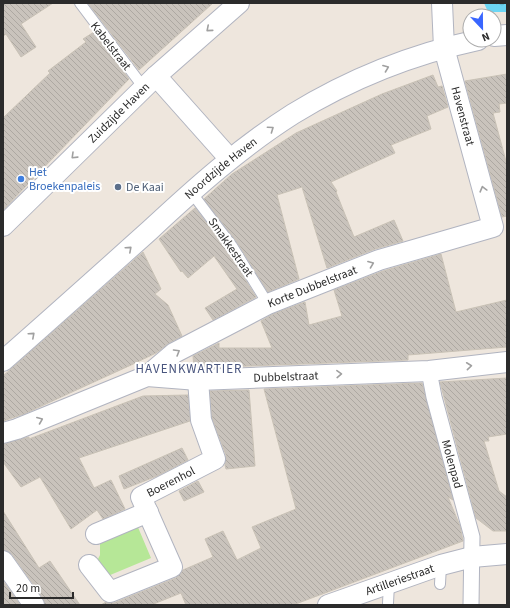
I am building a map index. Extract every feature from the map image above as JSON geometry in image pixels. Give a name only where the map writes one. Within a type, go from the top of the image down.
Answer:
[{"type":"street","name":"Zuidzijde Haven","points":[[3,226],[150,82],[239,3]]},
{"type":"street","name":"Havenstraat","points":[[442,3],[444,48],[493,227]]},
{"type":"street","name":"Noordzijde Haven","points":[[3,361],[229,158],[293,114],[330,93],[383,69],[444,48],[462,44]]},
{"type":"street","points":[[150,82],[229,158]]},
{"type":"street","name":"Korte Dubbelstraat","points":[[146,376],[174,353],[268,304],[379,260],[493,227]]},
{"type":"street","name":"Dubbelstraat","points":[[3,433],[17,429],[146,376],[198,380],[429,371],[507,362]]},
{"type":"street","name":"Molenpad","points":[[429,371],[434,397],[472,537],[471,605]]},
{"type":"street","name":"Boerenhol","points":[[89,565],[110,592],[172,567],[141,497],[215,459],[201,420],[198,380]]},
{"type":"street","name":"Boerenhol","points":[[96,534],[148,512]]},
{"type":"street","name":"Artilleriestraat","points":[[335,604],[390,584],[441,575],[472,557],[507,554]]},
{"type":"street","points":[[3,561],[34,605]]},
{"type":"lane","name":"Kabelstraat","points":[[80,3],[150,82]]},
{"type":"lane","name":"Smakkestraat","points":[[191,192],[232,246],[268,304]]},
{"type":"lane","points":[[388,603],[390,584]]},
{"type":"green space","points":[[137,525],[151,558],[103,578],[96,563],[100,555],[100,541]]},
{"type":"water","points":[[484,3],[507,3],[507,12],[502,12],[502,8],[486,8]]},
{"type":"building","points":[[3,3],[53,3],[21,24],[36,47],[21,57],[6,34],[3,36]]},
{"type":"building","points":[[88,3],[213,3],[139,70]]},
{"type":"building","points":[[94,32],[129,79],[3,210],[3,118],[50,73],[48,71],[86,42],[83,39]]},
{"type":"building","points":[[507,74],[507,103],[499,104],[500,112],[493,113],[507,165],[507,216],[502,217],[465,81]]},
{"type":"building","points":[[433,75],[438,87],[442,86],[448,107],[427,116],[431,129],[391,145],[395,153],[331,182],[337,191],[336,192],[354,237],[394,220],[403,241],[375,249],[327,268],[302,187],[277,195],[299,279],[268,292],[237,242],[204,199],[232,174],[296,133],[382,94]]},
{"type":"building","points":[[195,208],[227,250],[256,297],[213,320],[205,308],[237,289],[214,256],[188,278],[182,271],[181,272],[159,239]]},
{"type":"building","points":[[143,252],[161,289],[155,294],[168,305],[182,336],[169,343],[156,353],[131,365],[24,414],[3,421],[3,376]]},
{"type":"building","points":[[441,254],[456,312],[507,300],[507,347],[408,355],[408,360],[194,368],[193,356],[219,343],[219,348],[272,348],[261,321],[273,314],[305,302],[309,325],[342,316],[334,290],[383,271]]},
{"type":"building","points":[[507,378],[507,434],[488,437],[489,441],[484,441],[499,491],[507,497],[507,531],[493,531],[476,518],[440,382]]},
{"type":"building","points":[[422,383],[453,500],[448,497],[460,526],[463,541],[293,605],[186,605],[181,593],[151,605],[101,605],[106,602],[114,603],[176,578],[183,570],[213,557],[205,539],[223,531],[237,560],[261,548],[252,527],[296,509],[264,389]]},
{"type":"building","points":[[249,390],[255,466],[226,469],[226,455],[212,418],[210,391]]},
{"type":"building","points":[[188,395],[190,421],[79,458],[94,488],[111,480],[125,509],[103,519],[97,510],[71,529],[40,477],[21,487],[3,462],[3,444],[29,437],[29,439],[143,396]]},
{"type":"building","points":[[182,448],[188,460],[157,476],[124,489],[119,476]]},
{"type":"building","points":[[198,481],[204,492],[184,501],[179,491]]},
{"type":"building","points":[[3,511],[39,568],[50,561],[80,605],[45,605],[43,598],[12,554],[3,550]]},
{"type":"building","points":[[3,581],[20,605],[3,605]]},
{"type":"place","name":"Het Broekenpaleis","points":[[21,179]]},
{"type":"place","name":"De Kaai","points":[[118,187]]},
{"type":"district","name":"HAVENKWARTIER","points":[[189,368]]}]
